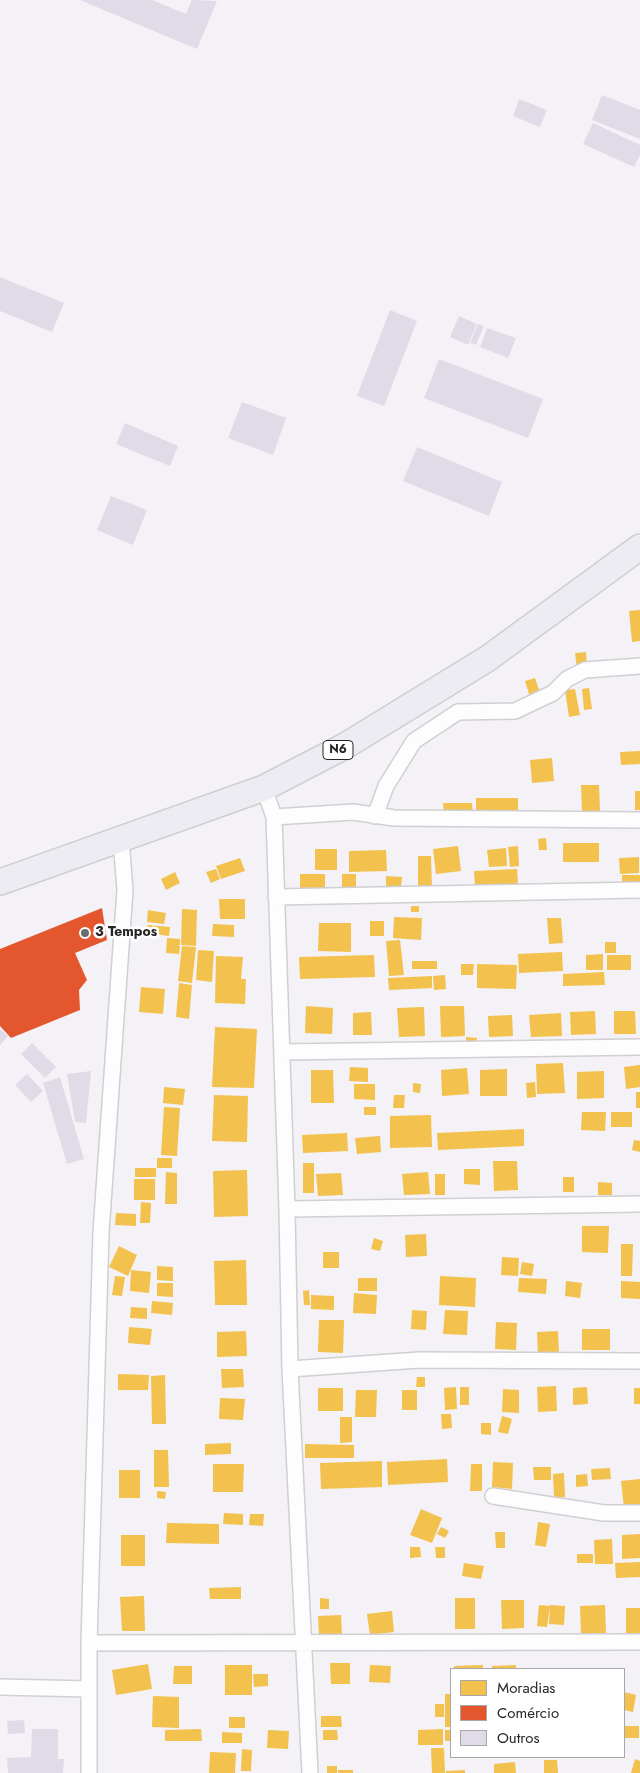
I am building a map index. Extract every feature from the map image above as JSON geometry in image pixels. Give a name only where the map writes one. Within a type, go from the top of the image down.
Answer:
[{"type":"highway","name":"N6","points":[[0,882],[264,788],[364,736],[487,659],[640,547]]},
{"type":"street","points":[[375,816],[386,786],[414,741],[458,712],[515,710],[553,693],[567,678],[580,672],[640,666]]},
{"type":"street","points":[[264,788],[274,817],[287,1208],[290,1369],[310,1773]]},
{"type":"street","points":[[274,817],[353,812],[375,816],[640,820]]},
{"type":"street","points":[[89,1773],[89,1643],[101,1232],[125,890],[121,839]]},
{"type":"street","points":[[276,897],[640,890]]},
{"type":"street","points":[[282,1052],[640,1047]]},
{"type":"street","points":[[287,1208],[640,1204]]},
{"type":"street","points":[[290,1369],[419,1360],[640,1361]]},
{"type":"street","points":[[493,1496],[604,1513],[640,1513]]},
{"type":"street","points":[[89,1643],[640,1642]]},
{"type":"street","points":[[0,1687],[89,1689]]},
{"type":"building: Moradias","points":[[640,610],[640,641],[632,642],[629,611]]},
{"type":"building: Moradias","points":[[586,652],[587,668],[577,669],[575,653]]},
{"type":"building: Moradias","points":[[535,678],[540,693],[530,697],[525,681]]},
{"type":"building: Moradias","points":[[589,688],[592,709],[584,710],[582,689]]},
{"type":"building: Moradias","points":[[575,689],[580,715],[569,717],[565,690]]},
{"type":"building: Moradias","points":[[640,751],[640,764],[621,765],[620,752]]},
{"type":"building: Moradias","points":[[552,758],[554,781],[532,783],[530,760]]},
{"type":"building: Moradias","points":[[581,785],[599,785],[600,812],[582,812]]},
{"type":"building: Moradias","points":[[635,791],[640,791],[640,810],[635,810]]},
{"type":"building: Moradias","points":[[476,798],[518,798],[518,814],[476,814]]},
{"type":"building: Moradias","points":[[443,803],[472,803],[473,815],[444,815]]},
{"type":"building: Moradias","points":[[546,838],[547,850],[539,850],[538,839]]},
{"type":"building: Moradias","points":[[563,843],[599,843],[599,862],[563,862]]},
{"type":"building: Moradias","points":[[458,846],[461,871],[436,874],[433,849]]},
{"type":"building: Moradias","points":[[518,846],[519,866],[510,867],[508,847]]},
{"type":"building: Moradias","points":[[506,848],[507,866],[489,867],[487,850]]},
{"type":"building: Moradias","points":[[315,849],[337,849],[337,870],[315,870]]},
{"type":"building: Moradias","points":[[386,850],[387,871],[349,872],[349,851]]},
{"type":"building: Moradias","points":[[418,856],[431,856],[432,888],[418,888]]},
{"type":"building: Moradias","points":[[639,857],[639,873],[620,874],[619,858]]},
{"type":"building: Moradias","points":[[240,858],[245,871],[221,879],[216,866]]},
{"type":"building: Moradias","points":[[216,869],[220,879],[211,883],[206,872]]},
{"type":"building: Moradias","points":[[517,869],[518,884],[475,886],[474,871]]},
{"type":"building: Moradias","points":[[175,872],[180,883],[166,890],[161,879]]},
{"type":"building: Moradias","points":[[300,874],[325,874],[325,888],[300,888]]},
{"type":"building: Moradias","points":[[342,874],[356,874],[356,890],[342,890]]},
{"type":"building: Moradias","points":[[622,875],[640,875],[640,885],[622,885]]},
{"type":"building: Moradias","points":[[386,876],[402,877],[401,887],[386,886]]},
{"type":"building: Moradias","points":[[219,899],[245,899],[245,919],[220,919]]},
{"type":"building: Moradias","points":[[411,906],[419,906],[419,912],[411,912]]},
{"type":"building: Moradias","points":[[182,909],[197,910],[196,946],[181,945]]},
{"type":"building: Moradias","points":[[148,910],[166,913],[164,924],[147,922]]},
{"type":"building: Moradias","points":[[394,917],[422,918],[421,940],[393,938]]},
{"type":"building: Moradias","points":[[547,918],[561,918],[563,943],[549,944]]},
{"type":"building: Moradias","points":[[370,921],[384,921],[384,936],[370,936]]},
{"type":"building: Moradias","points":[[319,923],[351,923],[351,952],[318,951]]},
{"type":"building: Moradias","points":[[213,924],[234,925],[234,937],[212,936]]},
{"type":"building: Moradias","points":[[147,925],[170,927],[169,936],[146,933]]},
{"type":"building: Moradias","points":[[167,938],[180,939],[180,945],[177,945],[180,946],[179,954],[166,953]]},
{"type":"building: Moradias","points":[[400,940],[404,975],[389,976],[386,941]]},
{"type":"building: Moradias","points":[[605,942],[616,942],[616,953],[605,953]]},
{"type":"building: Moradias","points":[[182,946],[196,947],[192,983],[178,981]]},
{"type":"building: Moradias","points":[[198,950],[214,951],[212,982],[196,980]]},
{"type":"building: Moradias","points":[[562,952],[563,971],[519,973],[518,954]]},
{"type":"building: Moradias","points":[[603,954],[603,970],[586,970],[586,955]]},
{"type":"building: Moradias","points":[[374,955],[375,977],[300,979],[299,957]]},
{"type":"building: Moradias","points":[[607,955],[631,955],[631,970],[607,970]]},
{"type":"building: Moradias","points":[[216,956],[243,957],[241,979],[246,979],[245,1004],[215,1003]]},
{"type":"building: Moradias","points":[[412,961],[437,961],[437,969],[412,969]]},
{"type":"building: Moradias","points":[[461,964],[474,964],[473,975],[461,975]]},
{"type":"building: Moradias","points":[[477,964],[517,965],[516,989],[477,988]]},
{"type":"building: Moradias","points":[[604,972],[605,985],[563,986],[563,974]]},
{"type":"building: Moradias","points":[[445,975],[446,989],[434,990],[433,976]]},
{"type":"building: Moradias","points":[[432,976],[432,988],[389,990],[388,978]]},
{"type":"building: Moradias","points":[[179,983],[192,985],[189,1019],[176,1017]]},
{"type":"building: Moradias","points":[[141,987],[165,989],[163,1014],[139,1012]]},
{"type":"building: Moradias","points":[[306,1006],[333,1008],[332,1034],[305,1033]]},
{"type":"building: Moradias","points":[[440,1006],[464,1006],[465,1036],[441,1037]]},
{"type":"building: Moradias","points":[[424,1007],[425,1036],[399,1037],[397,1008]]},
{"type":"building: Moradias","points":[[595,1011],[596,1034],[571,1035],[570,1012]]},
{"type":"building: Moradias","points":[[614,1011],[635,1011],[636,1034],[614,1034]]},
{"type":"building: Moradias","points":[[371,1012],[372,1035],[353,1035],[353,1013]]},
{"type":"building: Moradias","points":[[561,1013],[562,1036],[531,1037],[529,1015]]},
{"type":"building: Moradias","points":[[512,1015],[513,1036],[489,1037],[488,1016]]},
{"type":"building: Moradias","points":[[215,1027],[257,1029],[254,1088],[212,1087]]},
{"type":"building: Moradias","points":[[466,1037],[477,1038],[476,1048],[466,1047]]},
{"type":"building: Moradias","points":[[563,1063],[565,1093],[537,1094],[536,1064]]},
{"type":"building: Moradias","points":[[640,1065],[640,1087],[626,1089],[624,1067]]},
{"type":"building: Moradias","points":[[350,1067],[368,1068],[368,1082],[349,1081]]},
{"type":"building: Moradias","points":[[467,1068],[469,1094],[442,1096],[441,1070]]},
{"type":"building: Moradias","points":[[507,1069],[507,1096],[480,1096],[480,1070]]},
{"type":"building: Moradias","points":[[311,1070],[333,1070],[334,1103],[311,1103]]},
{"type":"building: Moradias","points":[[604,1071],[604,1098],[577,1099],[577,1072]]},
{"type":"building: Moradias","points":[[535,1082],[536,1097],[527,1098],[526,1083]]},
{"type":"building: Moradias","points":[[413,1083],[421,1084],[420,1093],[413,1092]]},
{"type":"building: Moradias","points":[[354,1084],[375,1084],[375,1100],[354,1099]]},
{"type":"building: Moradias","points":[[164,1087],[185,1089],[183,1105],[163,1103]]},
{"type":"building: Moradias","points":[[636,1092],[640,1092],[640,1108],[636,1108]]},
{"type":"building: Moradias","points":[[214,1095],[248,1096],[247,1142],[212,1141]]},
{"type":"building: Moradias","points":[[394,1095],[405,1095],[404,1108],[393,1108]]},
{"type":"building: Moradias","points":[[164,1107],[180,1108],[177,1156],[161,1155]]},
{"type":"building: Moradias","points":[[364,1107],[376,1107],[376,1115],[364,1115]]},
{"type":"building: Moradias","points":[[582,1112],[606,1112],[605,1131],[581,1130]]},
{"type":"building: Moradias","points":[[611,1112],[632,1112],[632,1127],[611,1127]]},
{"type":"building: Moradias","points":[[431,1115],[432,1147],[390,1148],[390,1116]]},
{"type":"building: Moradias","points":[[524,1129],[524,1146],[438,1150],[437,1133]]},
{"type":"building: Moradias","points":[[347,1133],[348,1151],[303,1153],[302,1135]]},
{"type":"building: Moradias","points":[[380,1136],[381,1152],[357,1154],[355,1138]]},
{"type":"building: Moradias","points":[[634,1140],[640,1141],[640,1152],[632,1150]]},
{"type":"building: Moradias","points":[[157,1158],[172,1158],[172,1168],[157,1168]]},
{"type":"building: Moradias","points":[[493,1161],[517,1161],[518,1190],[494,1191]]},
{"type":"building: Moradias","points":[[303,1163],[314,1163],[314,1193],[303,1193]]},
{"type":"building: Moradias","points":[[135,1168],[156,1168],[156,1177],[135,1177]]},
{"type":"building: Moradias","points":[[464,1169],[480,1169],[480,1185],[464,1184]]},
{"type":"building: Moradias","points":[[247,1170],[248,1216],[214,1217],[213,1171]]},
{"type":"building: Moradias","points":[[166,1172],[177,1173],[177,1204],[165,1204]]},
{"type":"building: Moradias","points":[[428,1172],[430,1194],[404,1195],[402,1174]]},
{"type":"building: Moradias","points":[[341,1173],[343,1195],[318,1196],[316,1174]]},
{"type":"building: Moradias","points":[[435,1174],[445,1174],[445,1195],[435,1195]]},
{"type":"building: Moradias","points":[[563,1177],[574,1177],[574,1192],[563,1192]]},
{"type":"building: Moradias","points":[[134,1179],[155,1179],[155,1200],[134,1200]]},
{"type":"building: Moradias","points":[[598,1182],[612,1183],[612,1195],[598,1195]]},
{"type":"building: Moradias","points":[[141,1202],[151,1203],[150,1223],[140,1223]]},
{"type":"building: Moradias","points":[[116,1213],[136,1214],[136,1226],[115,1225]]},
{"type":"building: Moradias","points":[[582,1226],[609,1226],[608,1253],[582,1252]]},
{"type":"building: Moradias","points":[[426,1234],[427,1256],[406,1257],[405,1235]]},
{"type":"building: Moradias","points":[[374,1238],[383,1241],[380,1251],[371,1249]]},
{"type":"building: Moradias","points":[[621,1244],[633,1244],[632,1276],[621,1276]]},
{"type":"building: Moradias","points":[[119,1246],[137,1255],[128,1276],[109,1267]]},
{"type":"building: Moradias","points":[[323,1252],[339,1252],[339,1268],[323,1268]]},
{"type":"building: Moradias","points":[[502,1257],[519,1258],[518,1276],[501,1275]]},
{"type":"building: Moradias","points":[[246,1260],[247,1305],[215,1305],[214,1261]]},
{"type":"building: Moradias","points":[[522,1262],[534,1264],[532,1276],[520,1274]]},
{"type":"building: Moradias","points":[[157,1266],[173,1267],[173,1281],[157,1280]]},
{"type":"building: Moradias","points":[[131,1270],[151,1272],[149,1293],[130,1291]]},
{"type":"building: Moradias","points":[[115,1276],[125,1277],[122,1296],[112,1295]]},
{"type":"building: Moradias","points":[[440,1276],[476,1278],[475,1307],[439,1305]]},
{"type":"building: Moradias","points":[[358,1278],[377,1278],[377,1291],[358,1291]]},
{"type":"building: Moradias","points":[[519,1278],[547,1279],[546,1294],[518,1292]]},
{"type":"building: Moradias","points":[[566,1281],[582,1283],[580,1298],[565,1296]]},
{"type":"building: Moradias","points":[[621,1281],[640,1282],[640,1299],[621,1298]]},
{"type":"building: Moradias","points":[[157,1283],[173,1283],[173,1297],[157,1296]]},
{"type":"building: Moradias","points":[[309,1290],[310,1305],[304,1305],[303,1291]]},
{"type":"building: Moradias","points":[[354,1293],[377,1295],[376,1314],[353,1313]]},
{"type":"building: Moradias","points":[[311,1295],[334,1296],[334,1310],[311,1309]]},
{"type":"building: Moradias","points":[[152,1301],[173,1303],[172,1315],[151,1313]]},
{"type":"building: Moradias","points":[[131,1307],[147,1308],[147,1319],[130,1318]]},
{"type":"building: Moradias","points":[[412,1310],[427,1311],[426,1330],[411,1329]]},
{"type":"building: Moradias","points":[[445,1310],[468,1311],[467,1335],[443,1334]]},
{"type":"building: Moradias","points":[[319,1320],[344,1320],[343,1353],[318,1352]]},
{"type":"building: Moradias","points":[[496,1322],[517,1323],[516,1350],[495,1349]]},
{"type":"building: Moradias","points":[[129,1327],[152,1329],[150,1345],[128,1343]]},
{"type":"building: Moradias","points":[[582,1329],[610,1329],[610,1350],[582,1350]]},
{"type":"building: Moradias","points":[[246,1331],[247,1356],[217,1357],[217,1332]]},
{"type":"building: Moradias","points":[[558,1331],[559,1354],[538,1355],[537,1332]]},
{"type":"building: Moradias","points":[[221,1369],[243,1369],[244,1387],[222,1388]]},
{"type":"building: Moradias","points":[[118,1374],[149,1375],[148,1390],[118,1390]]},
{"type":"building: Moradias","points":[[165,1375],[166,1424],[152,1424],[151,1376]]},
{"type":"building: Moradias","points":[[417,1377],[425,1377],[425,1387],[416,1387]]},
{"type":"building: Moradias","points":[[556,1386],[557,1411],[538,1412],[537,1387]]},
{"type":"building: Moradias","points":[[456,1387],[457,1409],[445,1410],[444,1388]]},
{"type":"building: Moradias","points":[[460,1387],[469,1387],[469,1405],[460,1405]]},
{"type":"building: Moradias","points":[[587,1387],[588,1404],[573,1405],[573,1388]]},
{"type":"building: Moradias","points":[[318,1388],[343,1388],[343,1411],[318,1411]]},
{"type":"building: Moradias","points":[[634,1388],[640,1388],[640,1404],[634,1404]]},
{"type":"building: Moradias","points":[[503,1389],[519,1390],[519,1413],[502,1412]]},
{"type":"building: Moradias","points":[[356,1390],[377,1390],[376,1417],[355,1417]]},
{"type":"building: Moradias","points":[[402,1390],[417,1390],[417,1410],[402,1410]]},
{"type":"building: Moradias","points":[[220,1398],[245,1399],[243,1420],[219,1419]]},
{"type":"building: Moradias","points":[[441,1414],[451,1414],[452,1428],[442,1429]]},
{"type":"building: Moradias","points":[[502,1416],[512,1419],[508,1434],[498,1432]]},
{"type":"building: Moradias","points":[[340,1417],[352,1417],[352,1442],[340,1443]]},
{"type":"building: Moradias","points":[[481,1423],[491,1423],[491,1435],[481,1434]]},
{"type":"building: Moradias","points":[[231,1443],[231,1454],[205,1455],[205,1444]]},
{"type":"building: Moradias","points":[[305,1444],[354,1445],[354,1458],[305,1458]]},
{"type":"building: Moradias","points":[[154,1450],[168,1450],[169,1487],[154,1487]]},
{"type":"building: Moradias","points":[[447,1459],[448,1482],[388,1485],[387,1462]]},
{"type":"building: Moradias","points":[[382,1461],[382,1487],[321,1489],[320,1463]]},
{"type":"building: Moradias","points":[[493,1462],[513,1463],[512,1489],[492,1487]]},
{"type":"building: Moradias","points":[[213,1464],[244,1464],[243,1492],[213,1492]]},
{"type":"building: Moradias","points":[[471,1464],[482,1464],[482,1491],[470,1491]]},
{"type":"building: Moradias","points":[[533,1467],[551,1467],[551,1480],[534,1480]]},
{"type":"building: Moradias","points":[[610,1468],[611,1479],[592,1480],[591,1469]]},
{"type":"building: Moradias","points":[[119,1470],[140,1470],[140,1498],[119,1498]]},
{"type":"building: Moradias","points":[[564,1473],[565,1497],[554,1497],[553,1474]]},
{"type":"building: Moradias","points":[[587,1474],[588,1486],[576,1487],[576,1475]]},
{"type":"building: Moradias","points":[[640,1479],[640,1507],[624,1508],[621,1481]]},
{"type":"building: Moradias","points":[[157,1491],[166,1492],[165,1499],[157,1498]]},
{"type":"building: Moradias","points":[[421,1509],[442,1518],[432,1543],[410,1535]]},
{"type":"building: Moradias","points":[[224,1513],[243,1514],[243,1525],[223,1524]]},
{"type":"building: Moradias","points":[[250,1514],[264,1514],[263,1526],[249,1525]]},
{"type":"building: Moradias","points":[[538,1522],[550,1524],[546,1547],[535,1545]]},
{"type":"building: Moradias","points":[[167,1523],[219,1524],[219,1544],[166,1543]]},
{"type":"building: Moradias","points":[[441,1527],[449,1531],[445,1538],[437,1534]]},
{"type":"building: Moradias","points":[[495,1532],[505,1532],[505,1548],[496,1548]]},
{"type":"building: Moradias","points":[[640,1534],[640,1558],[622,1559],[622,1535]]},
{"type":"building: Moradias","points":[[121,1535],[145,1535],[145,1566],[121,1566]]},
{"type":"building: Moradias","points":[[612,1539],[613,1564],[595,1564],[594,1540]]},
{"type":"building: Moradias","points":[[410,1547],[420,1547],[421,1557],[410,1558]]},
{"type":"building: Moradias","points":[[435,1547],[445,1547],[445,1558],[436,1558]]},
{"type":"building: Moradias","points":[[577,1554],[593,1554],[593,1563],[577,1563]]},
{"type":"building: Moradias","points":[[640,1562],[640,1577],[616,1578],[615,1563]]},
{"type":"building: Moradias","points":[[464,1563],[484,1566],[481,1579],[462,1576]]},
{"type":"building: Moradias","points":[[241,1587],[241,1599],[210,1599],[209,1588]]},
{"type":"building: Moradias","points":[[144,1596],[145,1631],[122,1631],[120,1597]]},
{"type":"building: Moradias","points":[[320,1598],[329,1599],[329,1609],[320,1609]]},
{"type":"building: Moradias","points":[[455,1598],[475,1598],[475,1629],[455,1629]]},
{"type":"building: Moradias","points":[[501,1600],[524,1600],[524,1628],[502,1629]]},
{"type":"building: Moradias","points":[[539,1605],[550,1606],[547,1627],[537,1626]]},
{"type":"building: Moradias","points":[[550,1605],[565,1606],[564,1625],[549,1624]]},
{"type":"building: Moradias","points":[[605,1605],[606,1633],[581,1634],[580,1606]]},
{"type":"building: Moradias","points":[[626,1608],[640,1608],[640,1634],[626,1633]]},
{"type":"building: Moradias","points":[[392,1611],[394,1632],[370,1635],[367,1614]]},
{"type":"building: Moradias","points":[[341,1615],[342,1635],[319,1636],[318,1616]]},
{"type":"building: Moradias","points":[[330,1663],[350,1663],[350,1684],[331,1684]]},
{"type":"building: Moradias","points":[[148,1664],[152,1689],[116,1695],[112,1670]]},
{"type":"building: Moradias","points":[[225,1665],[252,1665],[252,1695],[225,1695]]},
{"type":"building: Moradias","points":[[370,1665],[391,1666],[390,1683],[369,1682]]},
{"type":"building: Moradias","points":[[483,1665],[483,1668],[454,1668],[454,1666]]},
{"type":"building: Moradias","points":[[516,1665],[516,1668],[492,1668],[492,1666]]},
{"type":"building: Moradias","points":[[174,1666],[192,1666],[192,1684],[173,1684]]},
{"type":"building: Moradias","points":[[253,1674],[268,1674],[268,1686],[254,1687]]},
{"type":"building: Moradias","points":[[625,1692],[636,1695],[633,1712],[625,1710]]},
{"type":"building: Moradias","points":[[445,1694],[450,1694],[450,1727],[445,1727]]},
{"type":"building: Moradias","points":[[153,1696],[179,1697],[179,1728],[152,1727]]},
{"type":"building: Moradias","points":[[435,1704],[444,1704],[444,1717],[435,1717]]},
{"type":"building: Moradias","points":[[321,1716],[341,1716],[342,1727],[321,1727]]},
{"type":"building: Moradias","points":[[229,1717],[245,1717],[245,1728],[229,1728]]},
{"type":"building: Moradias","points":[[625,1726],[639,1726],[639,1738],[625,1738]]},
{"type":"building: Moradias","points":[[201,1729],[202,1741],[165,1741],[165,1730]]},
{"type":"building: Moradias","points":[[443,1729],[443,1745],[418,1745],[418,1730]]},
{"type":"building: Moradias","points":[[268,1730],[289,1731],[288,1749],[267,1748]]},
{"type":"building: Moradias","points":[[323,1730],[337,1730],[338,1740],[323,1740]]},
{"type":"building: Moradias","points":[[445,1730],[450,1730],[450,1741],[445,1741]]},
{"type":"building: Moradias","points":[[222,1732],[242,1733],[242,1743],[222,1743]]},
{"type":"building: Moradias","points":[[431,1748],[444,1748],[445,1773],[432,1773]]},
{"type":"building: Moradias","points":[[242,1749],[252,1750],[251,1771],[241,1771]]},
{"type":"building: Moradias","points":[[210,1752],[236,1753],[235,1773],[209,1773]]},
{"type":"building: Moradias","points":[[635,1759],[640,1761],[640,1773],[631,1773]]},
{"type":"building: Moradias","points":[[544,1760],[557,1760],[558,1773],[544,1773]]},
{"type":"building: Moradias","points":[[515,1762],[516,1773],[494,1773],[494,1764]]},
{"type":"building: Moradias","points":[[327,1766],[337,1766],[337,1773],[327,1773]]},
{"type":"building: Moradias","points":[[338,1770],[353,1770],[353,1773],[338,1773]]},
{"type":"building: Moradias","points":[[465,1770],[465,1773],[446,1773],[446,1771]]},
{"type":"building: Comércio","points":[[102,908],[107,940],[75,953],[87,980],[79,990],[80,1010],[11,1038],[0,1026],[0,949]]},
{"type":"building: Outros","points":[[80,0],[152,0],[186,14],[192,0],[217,1],[197,49]]},
{"type":"building: Outros","points":[[602,95],[640,110],[640,139],[592,120]]},
{"type":"building: Outros","points":[[519,99],[547,110],[540,127],[513,116]]},
{"type":"building: Outros","points":[[593,123],[640,145],[640,155],[634,167],[583,144]]},
{"type":"building: Outros","points":[[0,277],[64,303],[52,332],[0,311]]},
{"type":"building: Outros","points":[[390,310],[417,321],[384,406],[357,396]]},
{"type":"building: Outros","points":[[459,316],[477,324],[468,345],[450,337]]},
{"type":"building: Outros","points":[[478,324],[484,326],[476,345],[470,343]]},
{"type":"building: Outros","points":[[487,328],[516,338],[508,358],[480,347]]},
{"type":"building: Outros","points":[[439,359],[543,399],[528,438],[424,398]]},
{"type":"building: Outros","points":[[242,402],[286,418],[273,455],[228,438]]},
{"type":"building: Outros","points":[[125,423],[178,446],[170,466],[116,444]]},
{"type":"building: Outros","points":[[417,447],[502,482],[489,516],[403,481]]},
{"type":"building: Outros","points":[[111,496],[147,510],[133,545],[97,530]]},
{"type":"building: Outros","points":[[0,1029],[8,1036],[0,1045]]},
{"type":"building: Outros","points":[[32,1043],[56,1067],[45,1078],[21,1054]]},
{"type":"building: Outros","points":[[91,1071],[86,1123],[75,1122],[67,1074]]},
{"type":"building: Outros","points":[[27,1074],[43,1091],[31,1102],[15,1085]]},
{"type":"building: Outros","points":[[60,1077],[84,1159],[67,1164],[43,1083]]},
{"type":"building: Outros","points":[[24,1720],[25,1733],[8,1734],[7,1721]]},
{"type":"building: Outros","points":[[32,1729],[58,1729],[58,1759],[64,1759],[63,1773],[8,1773],[7,1758],[31,1757]]},
{"type":"place","name":"3 Tempos","points":[[85,933]]}]
